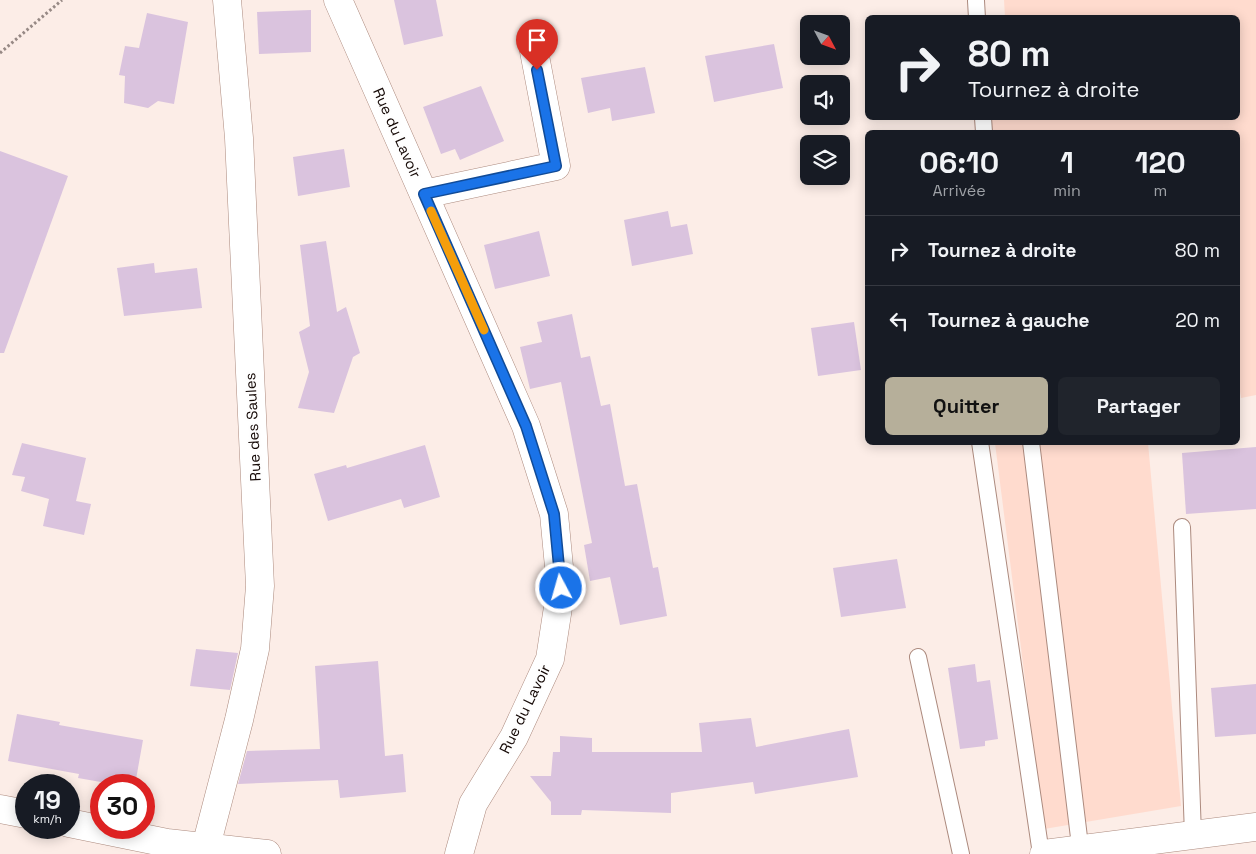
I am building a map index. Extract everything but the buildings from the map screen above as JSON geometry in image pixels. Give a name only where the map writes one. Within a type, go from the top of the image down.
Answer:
[{"type":"street","name":"Rue des Saules","points":[[205,851],[239,720],[255,649],[260,586],[239,138],[228,0]]},
{"type":"street","name":"Rue du Lavoir","points":[[338,0],[526,426],[554,514],[561,588],[550,660],[514,737],[473,804],[459,854]]},
{"type":"street","points":[[424,194],[556,166],[534,51]]},
{"type":"street","points":[[0,809],[15,812]]},
{"type":"street","points":[[80,825],[205,851],[267,854]]},
{"type":"street","points":[[1042,854],[1082,852],[1256,827]]},
{"type":"lane","points":[[980,445],[1042,854]]},
{"type":"lane","points":[[1031,445],[1082,852]]},
{"type":"lane","points":[[1182,528],[1193,835]]},
{"type":"lane","points":[[918,657],[961,854]]},
{"type":"path","points":[[0,53],[62,0]]},
{"type":"shaded area","points":[[1004,0],[1256,0],[1256,395],[1241,398],[1240,392],[1240,130],[992,130],[990,120],[1240,120],[1240,15],[1005,15]]},
{"type":"shaded area","points":[[995,445],[1148,445],[1181,806],[1044,829]]},
{"type":"slow traffic","points":[[431,211],[484,330]]},
{"type":"route","points":[[537,70],[556,166],[424,194],[526,426],[554,514],[561,588]]}]
